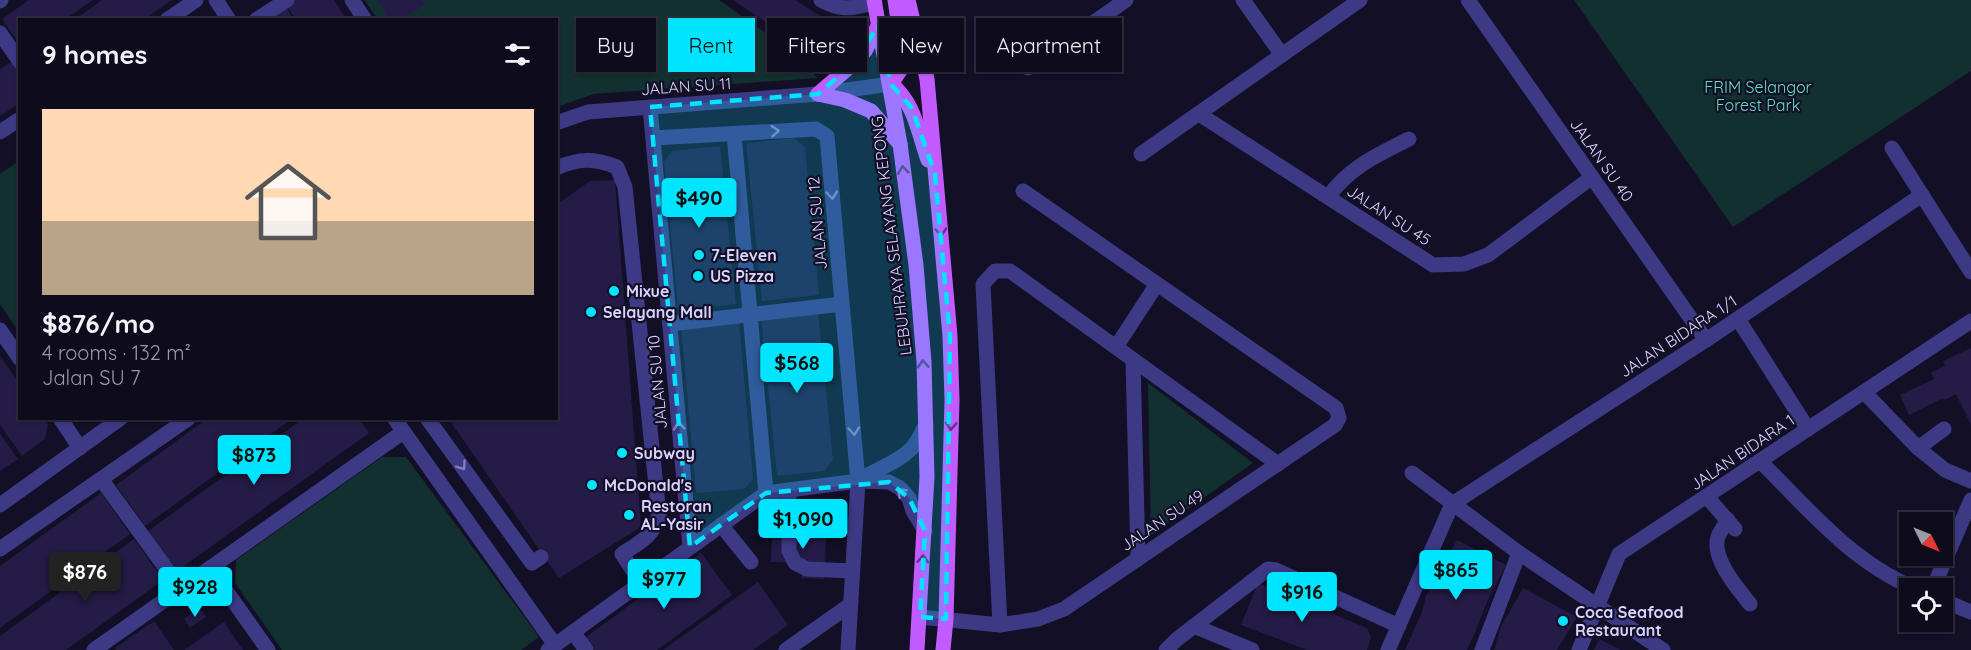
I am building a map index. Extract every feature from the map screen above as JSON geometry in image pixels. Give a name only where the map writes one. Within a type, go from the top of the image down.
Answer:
[{"type":"main road","points":[[895,0],[903,54],[901,69],[891,84],[902,93],[912,108],[935,174]]},
{"type":"main road","points":[[908,0],[927,79],[950,336],[952,389],[946,619],[943,650]]},
{"type":"main road","name":"LEBUHRAYA SELAYANG KEPONG","points":[[874,2],[891,84],[900,144],[924,362],[927,477],[917,650]]},
{"type":"main road","points":[[818,94],[865,51],[878,26]]},
{"type":"main road","points":[[818,94],[845,100],[871,111],[900,144]]},
{"type":"street","points":[[170,18],[196,0]]},
{"type":"street","points":[[216,0],[228,18]]},
{"type":"street","points":[[259,18],[287,0]]},
{"type":"street","points":[[352,0],[364,18]]},
{"type":"street","points":[[821,0],[837,8],[846,9],[874,2]]},
{"type":"street","points":[[1100,18],[1126,0]]},
{"type":"street","points":[[1243,0],[1282,55]]},
{"type":"street","points":[[1141,154],[1360,0]]},
{"type":"street","name":"JALAN SU 40","points":[[1468,0],[1706,340]]},
{"type":"street","points":[[0,33],[18,59]]},
{"type":"street","name":"JALAN SU 11","points":[[558,122],[588,112],[818,94],[891,84]]},
{"type":"street","name":"JALAN SU 10","points":[[650,107],[690,547]]},
{"type":"street","name":"JALAN SU 45","points":[[1199,114],[1433,265],[1464,264],[1488,255],[1592,177]]},
{"type":"street","points":[[0,132],[18,120]]},
{"type":"street","name":"JALAN SU 12","points":[[654,138],[816,129],[827,136],[858,481],[848,650]]},
{"type":"street","points":[[734,134],[766,493]]},
{"type":"street","points":[[1328,197],[1340,182],[1365,161],[1409,139]]},
{"type":"street","points":[[1892,148],[1971,272]]},
{"type":"street","points":[[558,167],[574,161],[602,161],[617,167],[625,187],[659,515],[656,528],[622,554],[641,583]]},
{"type":"street","points":[[1023,190],[1157,284],[1116,347]]},
{"type":"street","name":"JALAN BIDARA 1/1","points":[[1452,504],[1738,319],[1922,195]]},
{"type":"street","points":[[1000,625],[983,284],[995,271],[1010,271],[1278,464]]},
{"type":"street","name":"JALAN SU 49","points":[[920,617],[1000,625],[1038,619],[1064,609],[1335,424],[1339,418],[1336,408],[1157,284]]},
{"type":"street","points":[[670,324],[842,304]]},
{"type":"street","points":[[1738,319],[1808,429]]},
{"type":"street","name":"JALAN BIDARA 1","points":[[1579,650],[1619,554],[1971,321]]},
{"type":"street","points":[[0,330],[18,356]]},
{"type":"street","points":[[1133,360],[1138,559]]},
{"type":"street","points":[[1864,392],[1918,448],[1945,470],[1971,481]]},
{"type":"street","points":[[61,420],[80,448]]},
{"type":"street","points":[[0,505],[118,420]]},
{"type":"street","points":[[0,549],[186,420]]},
{"type":"street","points":[[394,420],[552,648],[766,493],[858,481],[889,482],[900,488],[909,498],[913,511],[925,531]]},
{"type":"street","points":[[429,420],[532,563],[541,557]]},
{"type":"street","points":[[858,481],[899,459],[913,447],[926,425]]},
{"type":"street","points":[[1918,448],[1944,429]]},
{"type":"street","points":[[98,649],[403,432]]},
{"type":"street","points":[[1760,461],[1842,543],[1899,582]]},
{"type":"street","points":[[1412,473],[1519,553],[1662,650]]},
{"type":"street","points":[[101,479],[181,589]]},
{"type":"street","points":[[789,490],[789,551],[795,563],[807,569],[852,571]]},
{"type":"street","points":[[1707,496],[1731,524],[1718,537],[1718,551],[1733,583],[1750,604]]},
{"type":"street","points":[[1938,578],[1971,500]]},
{"type":"street","points":[[1388,650],[1452,504]]},
{"type":"street","points":[[721,525],[751,562]]},
{"type":"street","points":[[1482,650],[1519,553]]},
{"type":"street","points":[[210,568],[268,650]]},
{"type":"street","points":[[1166,650],[1268,569],[1276,570],[1399,626]]},
{"type":"street","points":[[786,650],[850,605]]},
{"type":"street","points":[[1953,605],[1971,612]]},
{"type":"street","points":[[1194,626],[1252,650]]},
{"type":"street","points":[[573,632],[586,650]]},
{"type":"highlighted area","points":[[878,26],[891,84],[912,108],[935,174],[950,336],[946,619],[920,617],[925,531],[909,498],[889,482],[766,493],[690,547],[650,107],[818,94],[854,63]]},
{"type":"green space","points":[[364,0],[719,0],[744,18],[668,18],[668,72],[755,72],[755,25],[767,34],[767,72],[811,72],[818,78],[593,94],[558,107],[558,18],[377,18]]},
{"type":"green space","name":"FRIM Selangor Forest Park","points":[[1574,0],[1971,0],[1971,71],[1733,227]]},
{"type":"green space","points":[[18,162],[18,331],[0,304],[0,174]]},
{"type":"green space","points":[[1148,383],[1253,463],[1151,535]]},
{"type":"green space","points":[[382,457],[406,457],[539,637],[521,650],[282,650],[235,583],[236,560]]},
{"type":"building","points":[[29,0],[93,0],[67,18],[18,18],[18,42],[2,19]]},
{"type":"building","points":[[102,0],[172,0],[146,18],[77,18]]},
{"type":"building","points":[[295,0],[334,0],[346,18],[295,18],[286,5]]},
{"type":"building","points":[[377,0],[422,0],[425,4],[404,18],[389,18]]},
{"type":"building","points":[[733,0],[795,0],[823,18],[767,18],[767,23]]},
{"type":"building","points":[[286,7],[293,18],[270,18]]},
{"type":"building","points":[[13,61],[18,68],[18,104],[0,116],[0,69]]},
{"type":"building","points":[[794,138],[805,147],[819,295],[762,301],[746,143]]},
{"type":"building","points":[[720,146],[736,304],[678,310],[664,162],[672,151]]},
{"type":"building","name":"Selayang Mall","points":[[615,180],[641,527],[559,578],[449,420],[558,420],[558,204],[590,181]]},
{"type":"building","points":[[818,312],[833,460],[824,471],[777,476],[761,318]]},
{"type":"building","points":[[739,322],[753,479],[744,489],[696,493],[681,327]]},
{"type":"building","points":[[1971,348],[1971,425],[1956,394],[1909,415],[1900,395],[1934,379],[1931,373],[1945,366],[1943,361]]},
{"type":"building","points":[[0,356],[18,381],[18,420],[45,420],[48,424],[45,439],[22,456],[0,425]]},
{"type":"building","points":[[205,420],[290,420],[145,526],[116,485]]},
{"type":"building","points":[[301,420],[360,420],[369,433],[177,571],[148,531]]},
{"type":"building","points":[[0,434],[18,459],[0,471]]},
{"type":"building","points":[[101,493],[130,534],[0,628],[0,566]]},
{"type":"building","points":[[806,521],[827,521],[824,579],[801,578],[802,563],[771,562],[772,534],[805,536]]},
{"type":"building","points":[[134,539],[163,580],[66,650],[0,650],[0,636]]},
{"type":"building","points":[[1457,540],[1506,565],[1487,602],[1467,650],[1405,650],[1422,612],[1426,596]]},
{"type":"building","points":[[701,553],[732,595],[657,650],[595,650],[586,637]]},
{"type":"building","points":[[758,582],[788,625],[753,650],[663,650]]},
{"type":"building","points":[[1258,583],[1367,628],[1371,637],[1367,650],[1307,650],[1241,625]]},
{"type":"building","points":[[1523,588],[1577,617],[1557,650],[1494,650],[1501,626]]},
{"type":"building","points":[[200,607],[206,617],[190,628],[184,619]]},
{"type":"building","points":[[154,621],[174,650],[116,650],[115,648]]},
{"type":"building","points":[[224,622],[243,650],[184,650]]},
{"type":"building","points":[[1599,639],[1621,650],[1594,650]]},
{"type":"place","name":"7-Eleven","points":[[699,255]]},
{"type":"place","name":"US Pizza","points":[[698,276]]},
{"type":"place","name":"Mixue","points":[[614,291]]},
{"type":"place","name":"Selayang Mall","points":[[591,312]]},
{"type":"place","name":"Subway","points":[[622,453]]},
{"type":"place","name":"McDonald's","points":[[592,485]]},
{"type":"place","name":"Restoran AL-Yasir","points":[[629,515]]},
{"type":"place","name":"Coca Seafood Restaurant","points":[[1563,621]]}]
